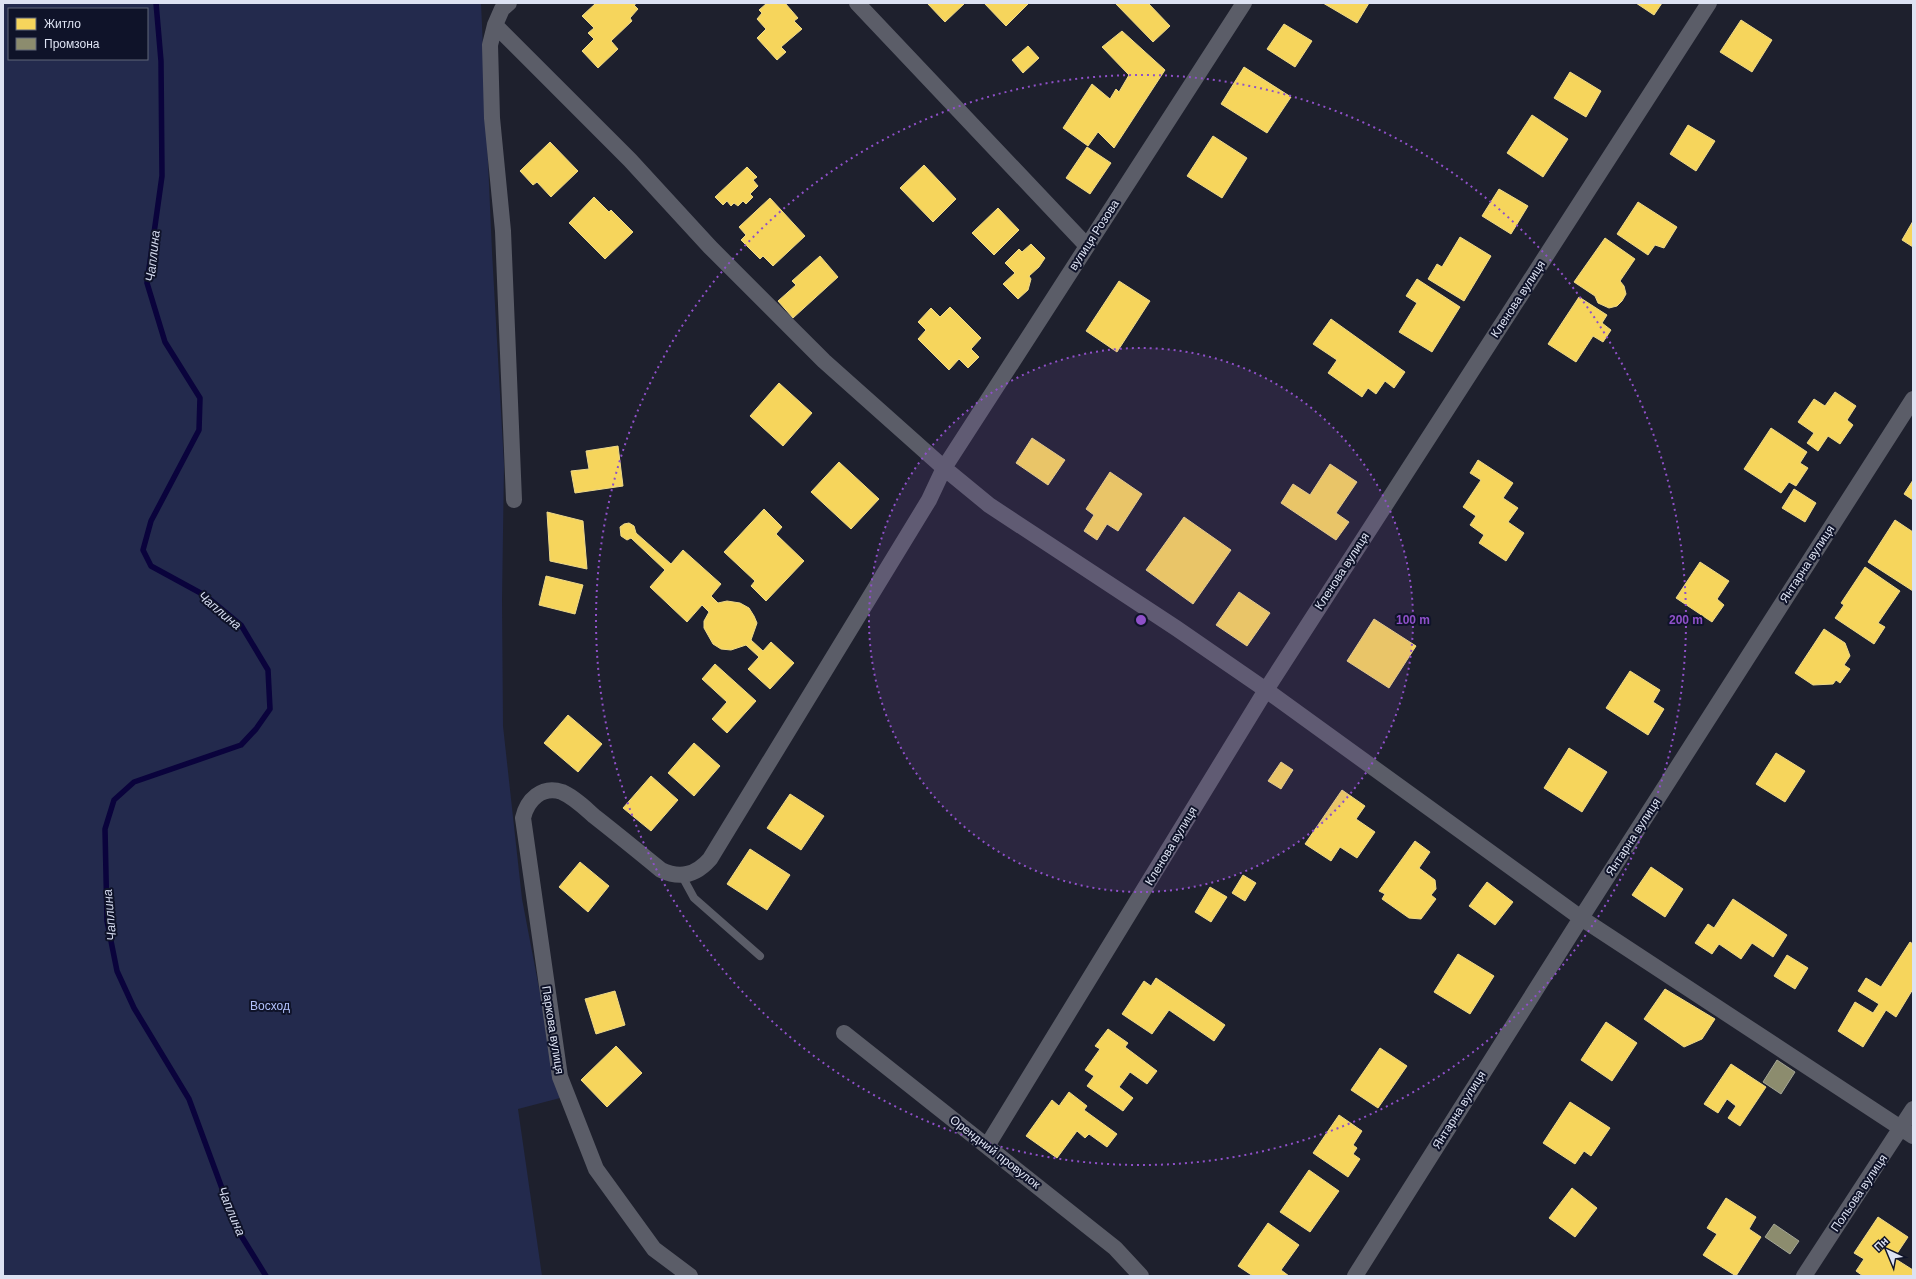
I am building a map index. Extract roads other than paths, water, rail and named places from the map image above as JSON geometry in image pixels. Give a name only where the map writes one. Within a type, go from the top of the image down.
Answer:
[{"type":"street","points":[[509,3],[502,9],[495,25],[490,45],[492,118],[503,231],[514,500]]},
{"type":"street","points":[[857,3],[1087,246]]},
{"type":"street","name":"вулиця Розова","points":[[682,876],[693,873],[710,859],[928,500],[944,468],[1244,3]]},
{"type":"street","name":"Кленова вулиця","points":[[987,1146],[1266,690],[1709,3]]},
{"type":"street","points":[[495,25],[630,160],[710,247],[824,361],[944,468],[989,505],[1176,628],[1266,690],[1581,918],[1907,1132]]},
{"type":"street","name":"Янтарна вулиця","points":[[1355,1276],[1581,918],[1913,399]]},
{"type":"street","name":"Паркова вулиця","points":[[682,876],[671,875],[661,870],[563,792],[549,791],[536,795],[529,801],[523,818],[560,1077],[596,1169],[654,1249],[690,1276]]},
{"type":"street","name":"Орендний провулок","points":[[844,1033],[1115,1248],[1141,1276]]},
{"type":"street","name":"Польова вулиця","points":[[1804,1276],[1907,1132],[1913,1109]]},
{"type":"lane","points":[[682,876],[694,898],[760,956]]},
{"type":"waterway","name":"Чаплина","points":[[156,3],[161,61],[162,176],[147,283],[165,342],[200,398],[199,430],[151,521],[143,550],[151,566],[206,596],[241,625],[268,670],[270,709],[256,729],[241,745],[134,782],[114,800],[105,829],[107,921],[117,971],[134,1008],[189,1099],[237,1229],[266,1276]]},
{"type":"park label","name":"Восход","points":[[270,1006]]}]
